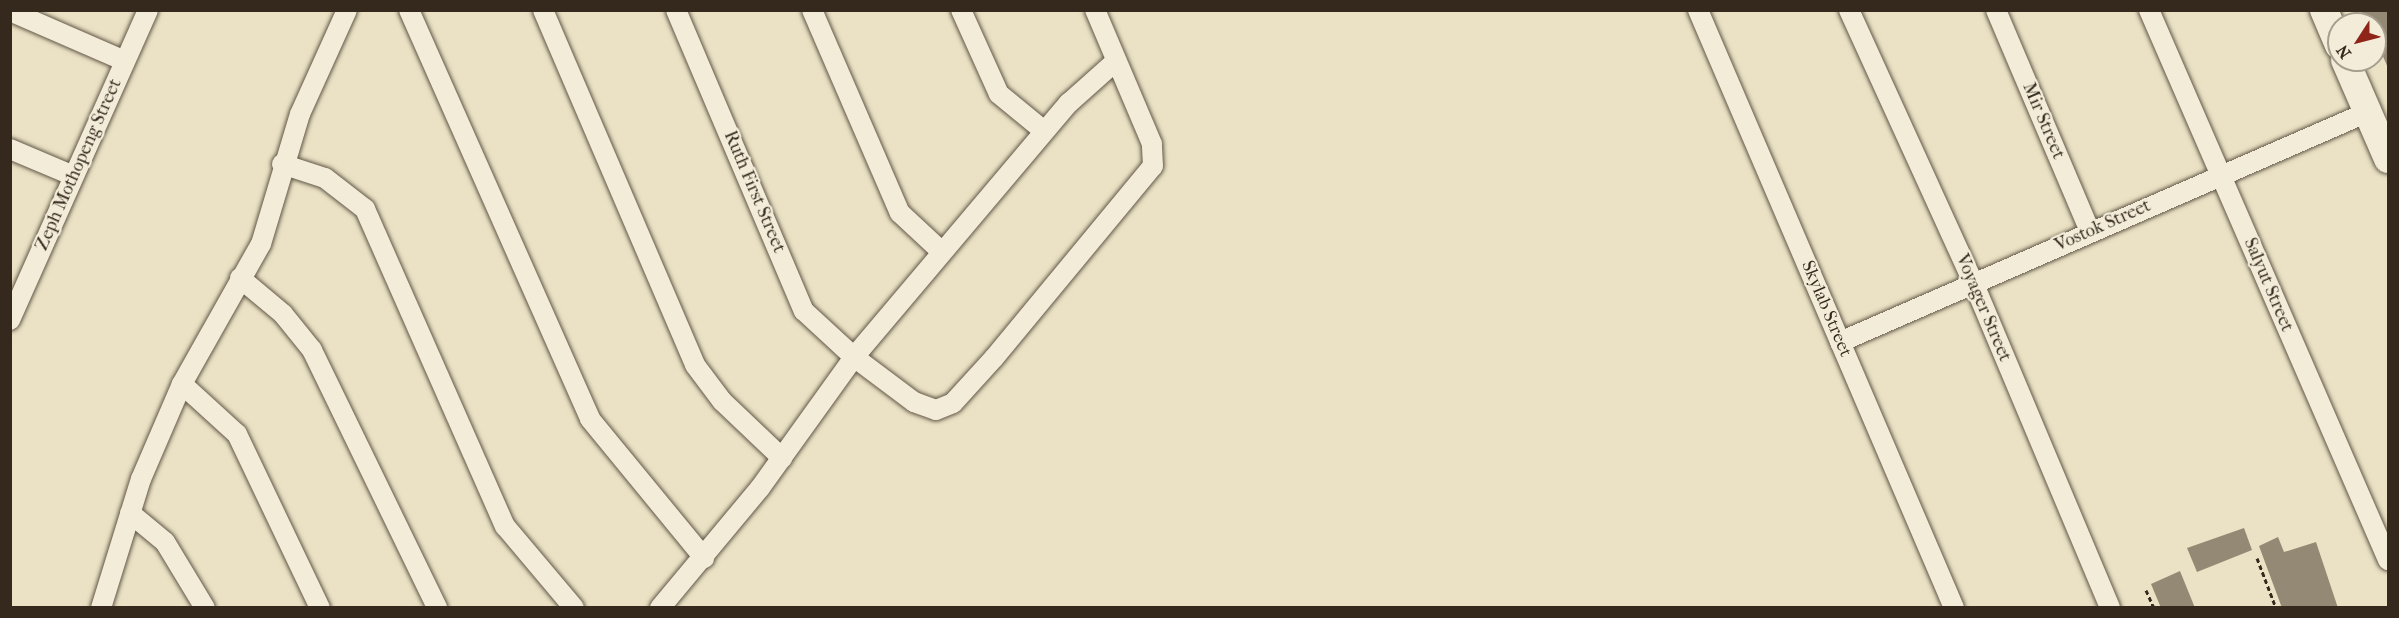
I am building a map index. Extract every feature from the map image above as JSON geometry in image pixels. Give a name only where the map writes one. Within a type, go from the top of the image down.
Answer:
[{"type":"street","name":"Zeph Mothopeng Street","points":[[10,320],[16,289],[74,176],[148,10]]},
{"type":"street","points":[[101,608],[130,513],[182,384],[267,230],[282,164],[347,10]]},
{"type":"street","points":[[409,10],[590,419],[704,558]]},
{"type":"street","points":[[543,10],[695,365],[722,401],[782,458]]},
{"type":"street","name":"Ruth First Street","points":[[676,10],[804,311],[854,357],[914,402],[936,410],[953,403],[994,358],[1153,166],[1152,144],[1095,10]]},
{"type":"street","points":[[812,10],[896,206],[942,252]]},
{"type":"street","points":[[961,10],[999,94],[1044,131]]},
{"type":"street","name":"Skylab Street","points":[[1698,10],[1954,608]]},
{"type":"street","name":"Voyager Street","points":[[1849,10],[1974,284],[2110,608]]},
{"type":"street","name":"Mir Street","points":[[1996,10],[2090,231]]},
{"type":"street","name":"Salyut Street","points":[[2149,10],[2388,560]]},
{"type":"street","points":[[10,11],[125,61]]},
{"type":"street","points":[[660,608],[704,558],[782,458],[854,357],[1044,131],[1116,61]]},
{"type":"street","points":[[2350,72],[2388,159]]},
{"type":"street","name":"Vostok Street","points":[[1840,342],[2090,231],[2368,112]]},
{"type":"street","points":[[10,149],[74,176]]},
{"type":"street","points":[[282,164],[325,178],[365,209],[505,526],[574,608]]},
{"type":"street","points":[[240,278],[284,314],[312,350],[437,608]]},
{"type":"street","points":[[182,384],[237,434],[320,608]]},
{"type":"street","points":[[130,513],[165,542],[205,608]]},
{"type":"path","points":[[2257,558],[2276,608]]},
{"type":"path","points":[[2146,590],[2154,608]]},
{"type":"building","points":[[2388,10],[2388,68],[2387,12],[2362,12]]},
{"type":"building","points":[[2244,528],[2252,550],[2197,572],[2187,548]]},
{"type":"building","points":[[2278,537],[2284,552],[2316,542],[2338,608],[2282,608],[2259,546]]},
{"type":"building","points":[[2180,571],[2195,608],[2161,608],[2151,584]]}]
